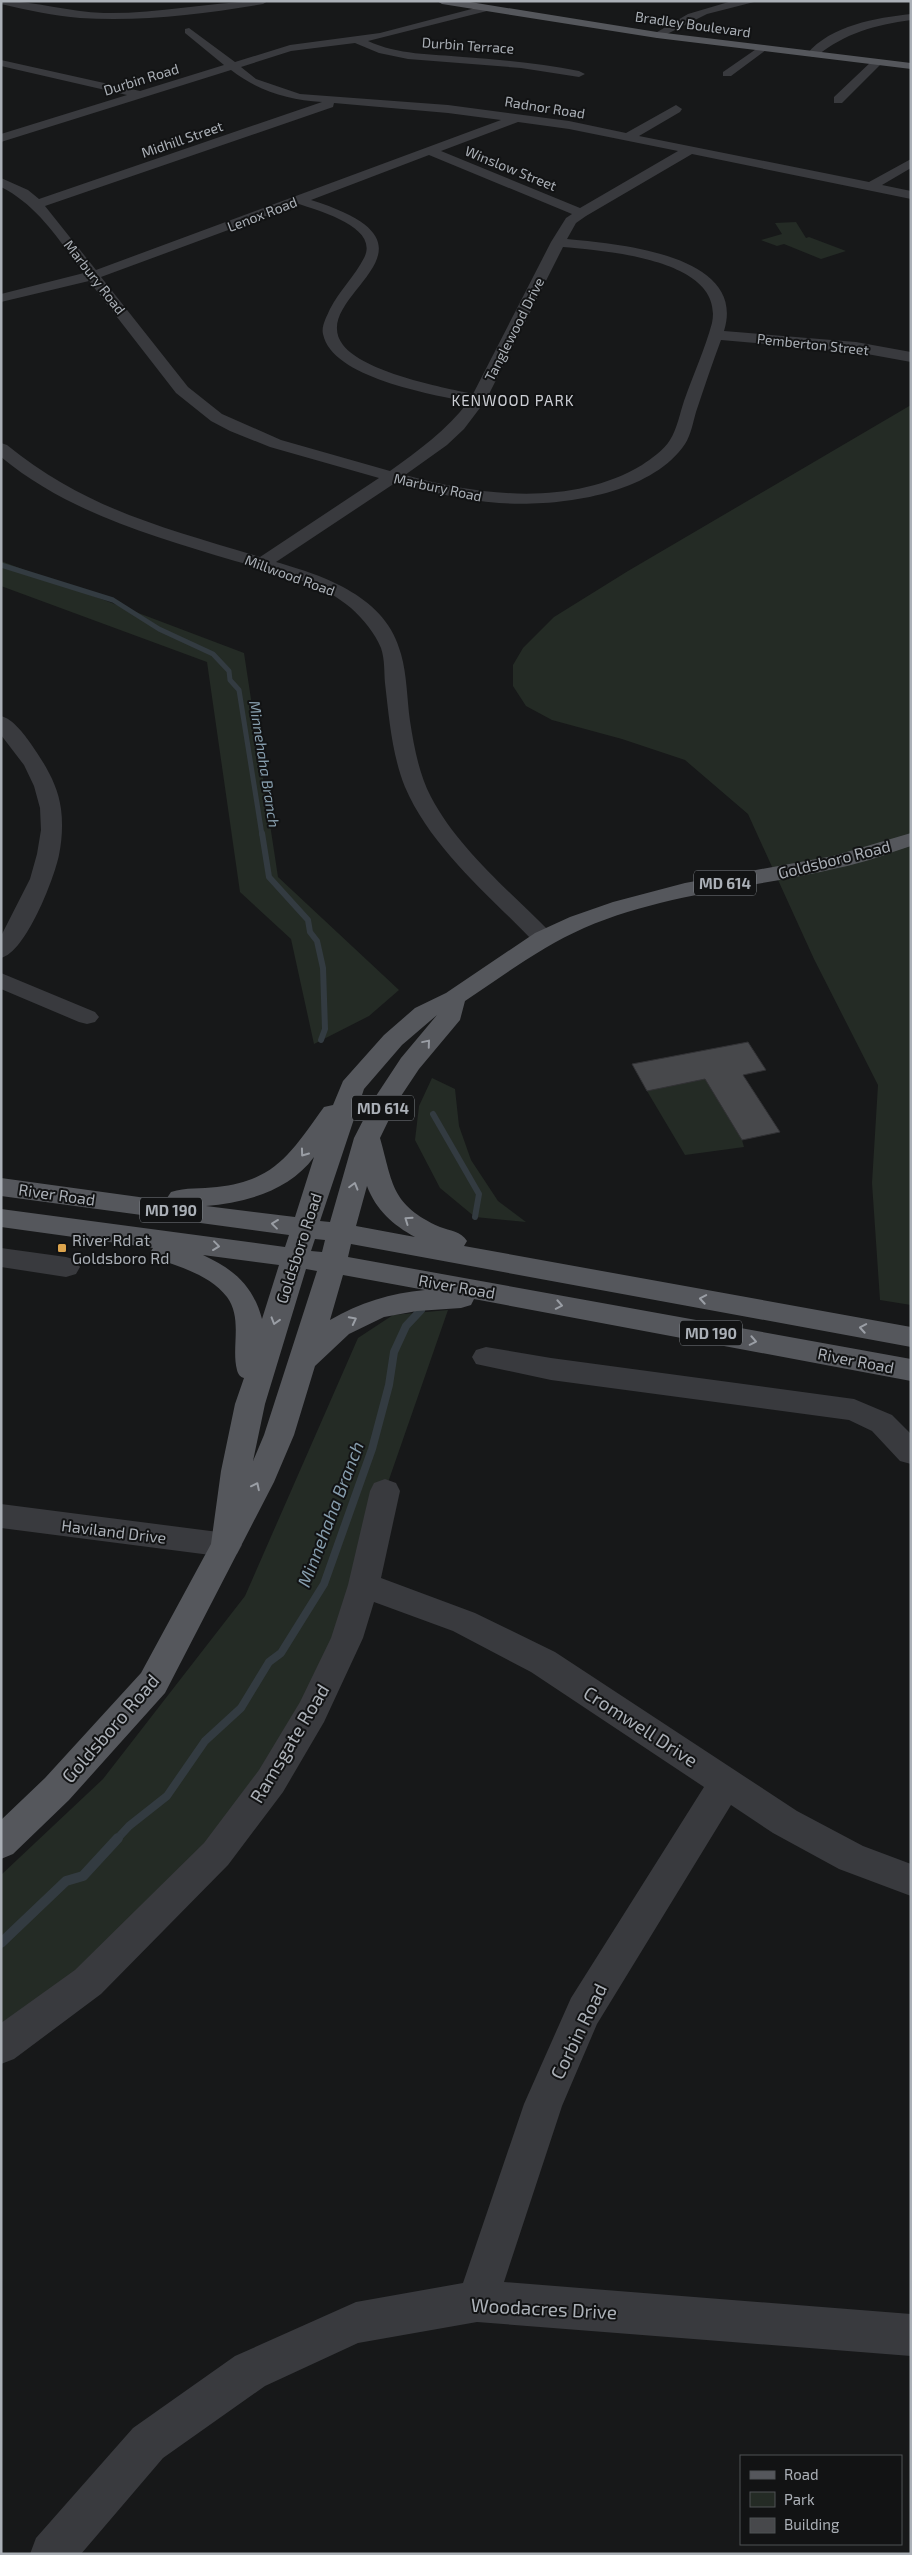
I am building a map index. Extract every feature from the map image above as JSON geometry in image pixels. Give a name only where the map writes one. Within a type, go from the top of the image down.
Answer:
[{"type":"main road","name":"Bradley Boulevard","points":[[442,1],[484,9],[657,34],[911,66]]},
{"type":"main road","name":"Goldsboro Road","points":[[226,1545],[236,1471],[250,1404],[305,1227],[352,1087],[392,1040],[423,1013],[454,998],[543,938],[578,922],[621,907],[685,890],[837,862],[911,839]]},
{"type":"main road","name":"Goldsboro Road","points":[[1,1843],[58,1789],[153,1683],[259,1482],[279,1435],[304,1363],[368,1138],[387,1100],[410,1064],[448,1020],[454,998]]},
{"type":"main road","points":[[33,1191],[142,1199],[218,1196],[258,1187],[295,1165],[352,1087]]},
{"type":"main road","points":[[368,1138],[386,1199],[400,1214],[420,1229],[449,1240],[506,1254],[570,1275]]},
{"type":"main road","name":"River Road","points":[[1,1187],[305,1227],[911,1337]]},
{"type":"main road","name":"River Road","points":[[1,1218],[331,1263],[911,1370]]},
{"type":"main road","points":[[115,1233],[206,1267],[231,1284],[242,1296],[249,1311],[251,1329],[250,1404]]},
{"type":"main road","points":[[304,1363],[321,1340],[337,1328],[372,1310],[400,1302],[511,1296]]},
{"type":"street","points":[[176,1],[184,11]]},
{"type":"street","points":[[1,2],[82,15],[137,15],[263,1]]},
{"type":"street","points":[[657,34],[682,18],[697,12],[753,1]]},
{"type":"street","name":"Durbin Road","points":[[218,55],[356,40],[406,31],[484,9]]},
{"type":"street","points":[[813,54],[838,34],[859,27],[911,17]]},
{"type":"street","name":"Radnor Road","points":[[189,31],[252,80],[274,90],[300,97],[336,102],[518,117],[691,149],[911,195]]},
{"type":"street","name":"Durbin Terrace","points":[[356,40],[375,50],[404,56],[543,65],[579,74]]},
{"type":"street","name":"Durbin Road","points":[[1,138],[290,48]]},
{"type":"street","points":[[727,74],[762,48]]},
{"type":"street","points":[[838,100],[877,62]]},
{"type":"street","points":[[1,63],[141,95]]},
{"type":"street","name":"Midhill Street","points":[[38,204],[336,102]]},
{"type":"street","points":[[628,137],[676,110]]},
{"type":"street","name":"Lenox Road","points":[[1,298],[95,275],[518,117]]},
{"type":"street","name":"Tanglewood Drive","points":[[262,563],[392,477],[441,442],[458,426],[478,400],[558,242],[571,221],[581,213],[691,149]]},
{"type":"street","name":"Winslow Street","points":[[430,151],[581,213]]},
{"type":"street","points":[[872,186],[911,163]]},
{"type":"street","name":"Marbury Road","points":[[1,182],[23,193],[38,204],[95,275],[182,390],[211,415],[258,438],[440,490],[486,498],[557,497],[615,484],[644,471],[670,453],[678,442],[715,335],[721,312],[720,299],[717,292],[703,279],[682,267],[654,257],[606,247],[558,242]]},
{"type":"street","points":[[299,200],[349,218],[362,227],[371,238],[374,248],[372,256],[333,317],[330,333],[337,348],[360,366],[380,375],[478,400]]},
{"type":"street","name":"Pemberton Street","points":[[715,335],[856,348],[911,357]]},
{"type":"street","name":"Millwood Road","points":[[1,448],[21,467],[69,497],[133,523],[262,563],[334,589],[355,602],[374,622],[390,648],[404,748],[420,797],[441,830],[543,938]]},
{"type":"street","points":[[1,722],[22,743],[47,788],[52,818],[51,848],[42,881],[11,940],[1,950]]},
{"type":"street","points":[[1,980],[87,1017]]},
{"type":"street","points":[[1,1257],[66,1267]]},
{"type":"street","points":[[486,1357],[551,1369],[854,1410],[882,1423],[911,1453]]},
{"type":"street","name":"Ramsgate Road","points":[[1,2046],[88,1982],[216,1854],[271,1781],[312,1712],[348,1638],[364,1585],[385,1491]]},
{"type":"street","name":"Haviland Drive","points":[[1,1516],[226,1545]]},
{"type":"street","name":"Cromwell Drive","points":[[364,1585],[464,1622],[543,1662],[785,1822],[851,1858],[911,1880]]},
{"type":"street","name":"Corbin Road","points":[[477,2301],[543,2104],[584,2011],[726,1782]]},
{"type":"street","name":"Woodacres Drive","points":[[52,2554],[148,2444],[250,2371],[356,2322],[477,2301],[911,2334]]},
{"type":"green space","points":[[796,222],[806,238],[809,237],[846,251],[821,259],[784,244],[777,246],[761,240],[782,234],[775,223]]},
{"type":"green space","points":[[911,405],[911,1305],[880,1300],[872,1183],[878,1085],[814,959],[748,814],[685,760],[622,739],[552,720],[526,706],[513,686],[513,665],[523,648],[554,617],[628,571]]},
{"type":"green space","points":[[1,561],[244,653],[278,877],[399,990],[369,1016],[314,1044],[291,939],[240,892],[207,662],[1,586]]},
{"type":"green space","points":[[432,1078],[455,1089],[459,1126],[471,1160],[498,1201],[526,1222],[475,1217],[440,1188],[415,1140],[419,1106]]},
{"type":"green space","points":[[705,1079],[742,1140],[744,1147],[685,1155],[647,1091]]},
{"type":"green space","points":[[448,1310],[385,1491],[364,1585],[271,1781],[1,2046],[1,1875],[103,1779],[245,1596],[358,1338],[393,1315]]},
{"type":"building","points":[[748,1042],[766,1070],[743,1075],[780,1132],[742,1140],[705,1079],[647,1091],[632,1064]]},
{"type":"waterway","name":"Minnehaha Branch","points":[[1,565],[113,600],[159,629],[213,654],[229,671],[230,680],[239,690],[262,835]]},
{"type":"waterway","name":"Minnehaha Branch","points":[[262,833],[269,877],[308,920],[310,932],[317,941],[323,968],[325,1029],[321,1040]]},
{"type":"waterway","name":"Minnehaha Branch","points":[[433,1114],[479,1194],[475,1217]]},
{"type":"waterway","name":"Minnehaha Branch","points":[[117,1839],[129,1826],[167,1796],[205,1741],[241,1708],[269,1662],[281,1653],[324,1584],[372,1449],[389,1385],[394,1352],[406,1326],[421,1310]]},
{"type":"waterway","name":"Minnehaha Branch","points":[[1,1943],[66,1881],[83,1876],[118,1838]]},
{"type":"place","name":"River Rd at Goldsboro Rd","points":[[62,1248]]},
{"type":"district","name":"KENWOOD PARK","points":[[513,400]]}]
